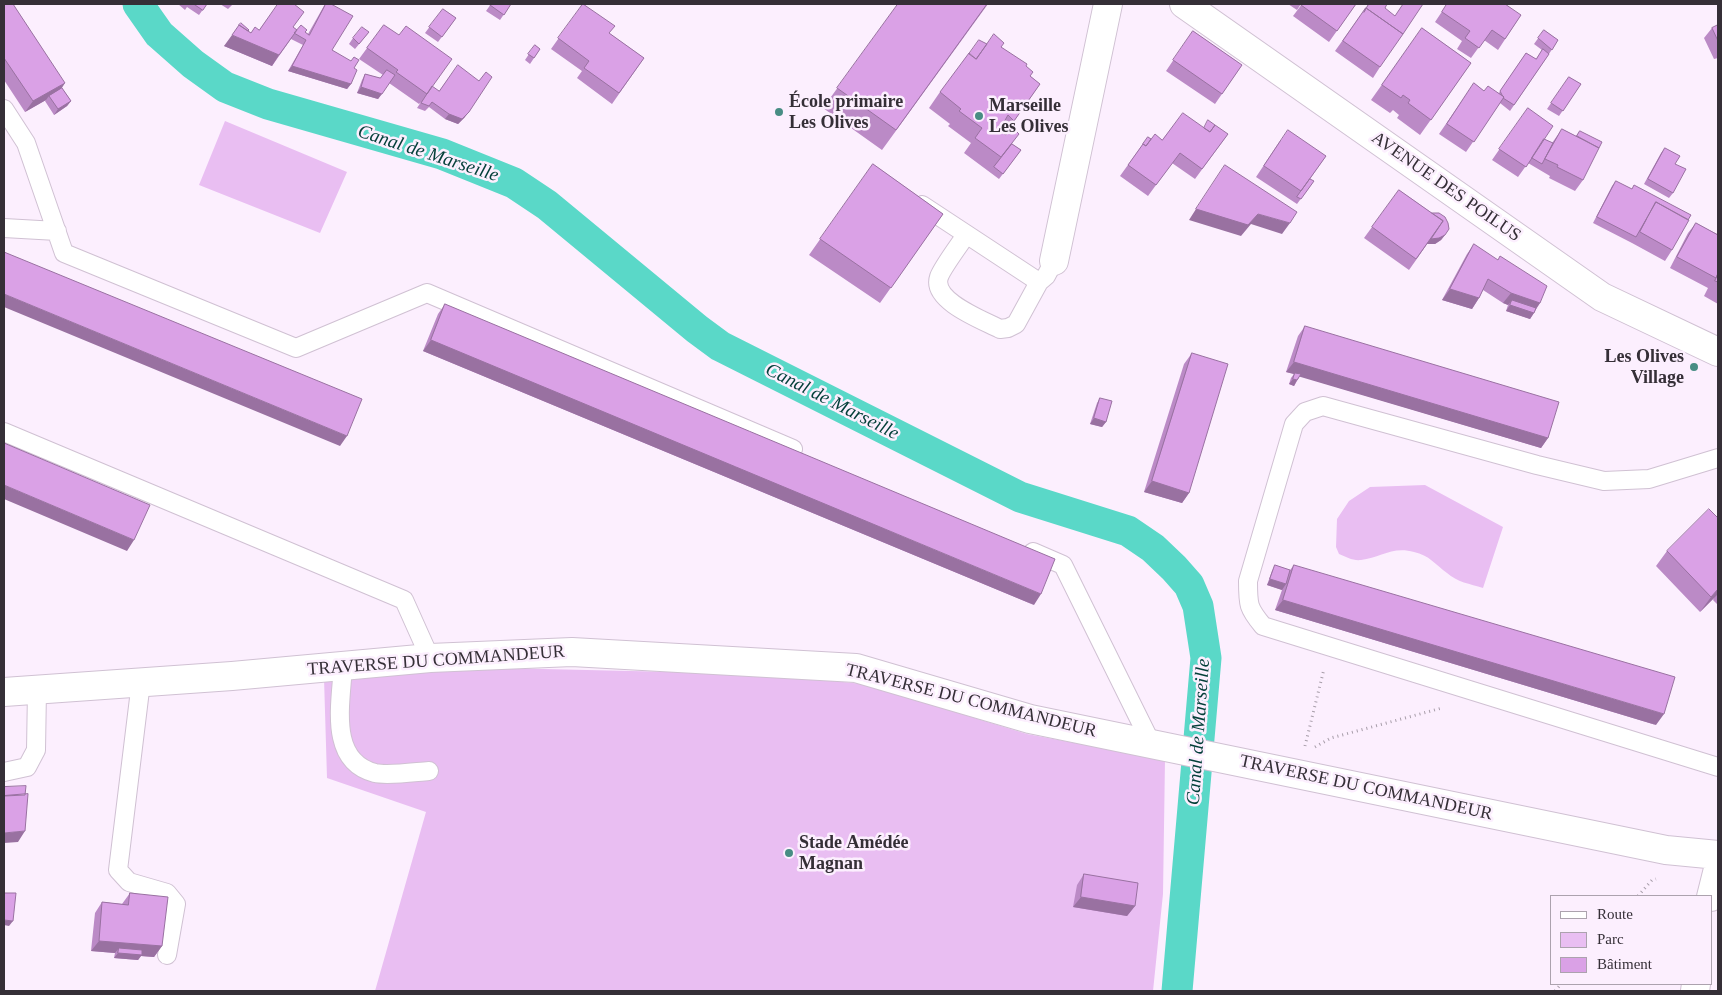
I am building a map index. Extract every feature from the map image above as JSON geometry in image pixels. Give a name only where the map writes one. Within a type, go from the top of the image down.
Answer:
[{"type":"street","points":[[1046,271],[1108,4]]},
{"type":"street","name":"AVENUE DES POILUS","points":[[1184,4],[1602,297],[1718,352]]},
{"type":"street","name":"TRAVERSE DU COMMANDEUR","points":[[4,692],[430,658],[572,652],[856,668],[1030,719],[1221,759],[1294,763],[1666,850],[1718,855]]},
{"type":"street","points":[[1712,895],[1718,869]]},
{"type":"lane","points":[[4,109],[26,143],[64,253],[296,348],[427,293],[809,456]]},
{"type":"lane","points":[[918,203],[966,235],[1046,271],[1016,324],[1008,328],[1000,328],[950,303],[938,288],[939,278],[966,235]]},
{"type":"lane","points":[[4,228],[57,231]]},
{"type":"lane","points":[[1718,458],[1649,480],[1604,481],[1323,406],[1305,412],[1294,424],[1248,581],[1248,604],[1263,626],[1718,767]]},
{"type":"lane","points":[[4,432],[404,600],[430,658]]},
{"type":"lane","points":[[1018,545],[1063,565],[1152,744]]},
{"type":"lane","points":[[343,666],[342,741],[346,752],[359,767],[377,774],[429,771]]},
{"type":"lane","points":[[141,682],[118,870],[129,882],[167,893],[176,904],[167,955]]},
{"type":"lane","points":[[4,772],[27,767],[36,750],[37,690]]},
{"type":"path","points":[[1294,763],[1329,647]]},
{"type":"path","points":[[1294,763],[1331,738],[1442,708]]},
{"type":"green space","points":[[225,121],[347,172],[320,233],[199,185]]},
{"type":"green space","points":[[1425,485],[1503,527],[1483,588],[1455,579],[1419,553],[1399,550],[1358,560],[1339,554],[1336,547],[1337,519],[1349,501],[1370,487]]},
{"type":"green space","name":"Stade Amédée Magnan","points":[[455,667],[763,674],[863,684],[1027,734],[1165,760],[1163,894],[1153,991],[375,991],[426,812],[327,778],[324,678]]},
{"type":"building","points":[[4,4],[13,4],[65,83],[33,101],[4,58]]},
{"type":"building","points":[[194,4],[207,4],[203,10]]},
{"type":"building","points":[[278,4],[294,4],[304,12],[293,27],[297,30],[279,55],[232,35],[239,25],[251,33],[255,27],[259,30]]},
{"type":"building","points":[[326,4],[331,4],[353,16],[332,50],[351,61],[354,57],[359,60],[354,68],[357,70],[351,84],[292,66],[306,40],[294,33],[301,25],[307,30],[305,32],[309,35]]},
{"type":"building","points":[[491,4],[511,4],[504,15]]},
{"type":"building","points":[[583,4],[615,26],[609,33],[644,58],[619,93],[584,68],[589,61],[558,38]]},
{"type":"building","points":[[898,4],[987,4],[896,130],[837,88]]},
{"type":"building","points":[[1302,4],[1356,4],[1337,31]]},
{"type":"building","points":[[1369,4],[1387,4],[1385,8],[1395,16],[1403,4],[1423,4],[1403,34],[1366,8]]},
{"type":"building","points":[[1447,4],[1505,4],[1521,15],[1505,39],[1492,30],[1479,48],[1465,38],[1470,31],[1442,12]]},
{"type":"building","points":[[1366,8],[1403,34],[1380,67],[1343,41]]},
{"type":"building","points":[[443,9],[456,18],[442,37],[429,27]]},
{"type":"building","points":[[241,23],[249,30],[248,31],[239,25]]},
{"type":"building","points":[[384,25],[399,35],[406,26],[452,59],[427,94],[367,48]]},
{"type":"building","points":[[1718,25],[1718,41],[1712,28]]},
{"type":"building","points":[[362,27],[369,32],[359,44],[353,38]]},
{"type":"building","points":[[1422,28],[1471,63],[1431,120],[1408,103],[1410,100],[1403,95],[1401,98],[1382,85]]},
{"type":"building","points":[[1544,30],[1558,40],[1552,50],[1538,38]]},
{"type":"building","points":[[1193,31],[1242,65],[1222,94],[1173,60]]},
{"type":"building","name":"Marseille Les Olives","points":[[994,34],[1004,43],[1001,47],[1027,64],[1026,66],[1033,72],[1030,76],[1040,84],[1014,121],[1008,115],[1004,122],[1007,124],[1002,132],[1006,135],[1012,127],[1019,134],[1001,157],[975,138],[982,128],[959,111],[961,109],[940,92],[969,53],[976,59]]},
{"type":"building","points":[[979,40],[987,44],[976,59],[969,54]]},
{"type":"building","points":[[535,45],[540,49],[534,58],[528,54]]},
{"type":"building","points":[[1543,49],[1549,54],[1514,105],[1503,98],[1500,91],[1526,53],[1536,59]]},
{"type":"building","points":[[458,65],[479,81],[486,72],[492,77],[469,112],[462,119],[449,114],[432,102],[429,106],[421,103],[432,86],[439,91]]},
{"type":"building","points":[[387,70],[395,75],[382,94],[361,87],[365,74],[380,78]]},
{"type":"building","points":[[1569,77],[1581,84],[1563,111],[1551,103]]},
{"type":"building","points":[[1474,83],[1484,91],[1488,86],[1504,97],[1474,142],[1447,124]]},
{"type":"building","points":[[62,88],[71,101],[58,109],[49,96]]},
{"type":"building","points":[[1528,108],[1553,126],[1526,167],[1499,149]]},
{"type":"building","points":[[1183,113],[1210,132],[1215,125],[1228,134],[1202,169],[1180,153],[1156,185],[1128,165],[1143,144],[1146,146],[1155,134],[1162,140]]},
{"type":"building","points":[[1208,120],[1215,125],[1210,132],[1204,128]]},
{"type":"building","points":[[1562,129],[1599,148],[1583,180],[1545,159]]},
{"type":"building","points":[[1288,130],[1326,156],[1301,191],[1264,166]]},
{"type":"building","points":[[1580,131],[1602,142],[1599,148],[1577,136]]},
{"type":"building","points":[[1148,137],[1151,139],[1146,146],[1143,144]]},
{"type":"building","points":[[1544,139],[1553,143],[1542,164],[1532,158]]},
{"type":"building","points":[[1012,144],[1021,150],[1003,174],[994,167]]},
{"type":"building","points":[[1665,148],[1680,156],[1675,164],[1686,169],[1673,193],[1648,179]]},
{"type":"building","points":[[873,164],[943,214],[891,288],[820,239]]},
{"type":"building","points":[[1225,165],[1297,212],[1290,223],[1258,214],[1248,225],[1196,209]]},
{"type":"building","points":[[1310,179],[1314,181],[1301,199],[1297,197]]},
{"type":"building","points":[[1616,181],[1632,189],[1634,185],[1691,215],[1688,220],[1656,202],[1636,237],[1597,217]]},
{"type":"building","points":[[1399,190],[1443,221],[1416,259],[1372,227]]},
{"type":"building","points":[[1656,202],[1689,220],[1672,250],[1640,232]]},
{"type":"building","points":[[1432,213],[1439,213],[1445,217],[1449,229],[1445,235],[1431,239],[1443,221]]},
{"type":"building","points":[[1696,223],[1718,235],[1718,273],[1716,278],[1677,257]]},
{"type":"building","points":[[1474,244],[1498,260],[1500,256],[1547,286],[1540,303],[1511,293],[1488,279],[1479,298],[1450,289]]},
{"type":"building","points":[[4,252],[362,399],[347,436],[4,294]]},
{"type":"building","points":[[1512,300],[1536,308],[1534,313],[1510,305]]},
{"type":"building","points":[[445,304],[1055,559],[1041,594],[431,340]]},
{"type":"building","points":[[1305,326],[1559,402],[1548,438],[1294,362]]},
{"type":"building","points":[[1192,353],[1228,364],[1189,493],[1152,481]]},
{"type":"building","points":[[1295,373],[1301,374],[1297,380],[1293,379]]},
{"type":"building","points":[[1100,398],[1112,401],[1106,422],[1094,418]]},
{"type":"building","points":[[4,443],[150,505],[134,540],[4,485]]},
{"type":"building","points":[[1709,509],[1718,518],[1718,589],[1711,597],[1667,551]]},
{"type":"building","points":[[1275,565],[1290,570],[1286,584],[1270,579]]},
{"type":"building","points":[[1294,565],[1675,677],[1664,714],[1283,600]]},
{"type":"building","points":[[26,786],[25,795],[4,796],[4,787]]},
{"type":"building","points":[[28,794],[25,831],[4,833],[4,796]]},
{"type":"building","points":[[1084,874],[1138,883],[1135,906],[1081,897]]},
{"type":"building","points":[[4,893],[16,893],[13,921],[4,920]]},
{"type":"building","points":[[130,893],[168,897],[162,946],[99,941],[102,902],[128,905]]},
{"type":"building","points":[[119,948],[142,950],[142,955],[118,953]]},
{"type":"waterway","name":"Canal de Marseille","points":[[138,4],[159,34],[193,64],[225,87],[268,104],[442,154],[514,183],[547,205],[720,346],[1020,497],[1128,531],[1153,548],[1189,585],[1198,606],[1206,658],[1177,991]]},
{"type":"place","name":"École primaire Les Olives","points":[[779,112]]},
{"type":"place","name":"Marseille Les Olives","points":[[979,116]]},
{"type":"place","name":"Les Olives Village","points":[[1694,367]]},
{"type":"place","name":"Stade Amédée Magnan","points":[[789,853]]}]
